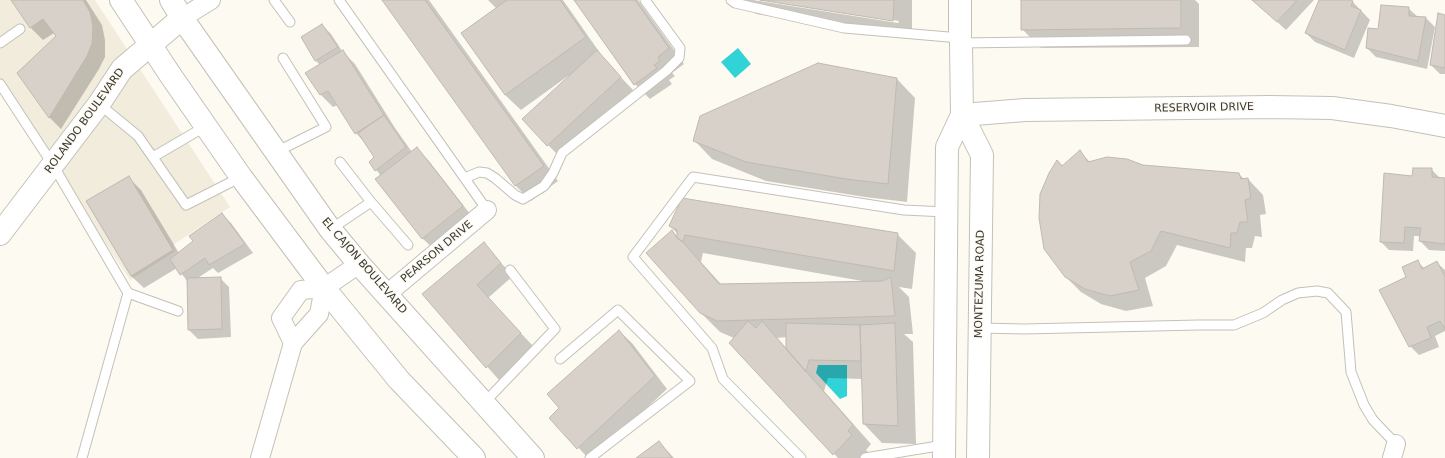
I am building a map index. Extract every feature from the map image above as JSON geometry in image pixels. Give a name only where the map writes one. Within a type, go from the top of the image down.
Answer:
[{"type":"main road","points":[[121,0],[150,45],[241,177],[324,288],[399,380],[474,458]]},
{"type":"main road","name":"MONTEZUMA ROAD","points":[[960,0],[962,115],[982,155],[978,458]]},
{"type":"main road","name":"ROLANDO BOULEVARD","points":[[0,234],[99,104],[122,69],[150,45],[176,9]]},
{"type":"main road","name":"EL CAJON BOULEVARD","points":[[176,9],[330,230],[533,458]]},
{"type":"main road","name":"RESERVOIR DRIVE","points":[[962,115],[1025,110],[1270,107],[1324,108],[1390,116],[1445,126]]},
{"type":"main road","name":"MONTEZUMA ROAD","points":[[948,448],[946,212],[947,147],[962,115]]},
{"type":"street","points":[[176,9],[211,0]]},
{"type":"street","name":"PEARSON DRIVE","points":[[387,294],[487,210]]},
{"type":"street","points":[[293,343],[281,318],[301,290],[324,288],[359,264]]},
{"type":"street","points":[[260,458],[293,343],[320,314],[324,288]]},
{"type":"lane","points":[[274,0],[290,22]]},
{"type":"lane","points":[[339,0],[487,210]]},
{"type":"lane","points":[[465,178],[479,172],[487,174],[495,178],[515,195],[523,199],[544,186],[553,173],[562,153],[666,71],[679,58],[680,48],[645,0]]},
{"type":"lane","points":[[731,0],[735,3],[844,28],[961,40],[1186,40]]},
{"type":"lane","points":[[0,44],[20,29]]},
{"type":"lane","points":[[276,152],[326,127],[283,58]]},
{"type":"lane","points":[[0,84],[53,165],[128,292],[178,311]]},
{"type":"lane","points":[[99,104],[138,136],[186,205],[241,177]]},
{"type":"lane","points":[[153,157],[206,126]]},
{"type":"lane","points":[[340,162],[371,202],[408,245]]},
{"type":"lane","points":[[801,458],[723,379],[712,348],[633,257],[693,177],[904,210],[946,212]]},
{"type":"lane","points":[[330,230],[371,202]]},
{"type":"lane","points":[[484,403],[555,329],[510,270]]},
{"type":"lane","points":[[979,328],[1024,329],[1234,325],[1263,313],[1282,300],[1298,293],[1317,291],[1328,293],[1346,312],[1351,372],[1364,405],[1394,451]]},
{"type":"lane","points":[[82,458],[128,292]]},
{"type":"lane","points":[[560,358],[618,310],[690,381],[590,458]]},
{"type":"lane","points":[[865,458],[948,448]]},
{"type":"shaded area","points":[[0,0],[95,0],[230,207],[173,245],[176,251],[130,280],[0,88]]},
{"type":"water","points":[[738,48],[751,64],[735,78],[721,62]]},
{"type":"water","points":[[818,365],[847,365],[847,396],[840,399],[816,373]]},
{"type":"building","points":[[11,0],[83,0],[90,12],[93,26],[92,44],[87,56],[49,118],[17,73],[56,36],[43,19],[30,28]]},
{"type":"building","points":[[382,0],[425,0],[544,166],[515,186]]},
{"type":"building","points":[[507,0],[560,0],[586,37],[505,95],[461,33]]},
{"type":"building","points":[[574,0],[635,0],[669,48],[658,57],[660,61],[654,65],[657,68],[634,85]]},
{"type":"building","points":[[760,0],[894,0],[893,21]]},
{"type":"building","points":[[1021,0],[1181,0],[1181,28],[1021,30]]},
{"type":"building","points":[[1252,0],[1297,0],[1277,22]]},
{"type":"building","points":[[1319,0],[1351,0],[1353,1],[1351,6],[1361,10],[1345,50],[1305,33]]},
{"type":"building","points":[[1381,5],[1409,7],[1409,16],[1426,17],[1418,61],[1366,48],[1368,28],[1378,29]]},
{"type":"building","points":[[1438,13],[1445,15],[1445,68],[1430,65]]},
{"type":"building","points":[[322,24],[338,47],[315,61],[301,37]]},
{"type":"building","points":[[343,50],[384,115],[355,134],[328,91],[320,95],[305,73]]},
{"type":"building","points":[[597,50],[621,77],[547,146],[522,119]]},
{"type":"building","points":[[818,63],[897,78],[888,184],[846,179],[746,162],[693,141],[700,116]]},
{"type":"building","points":[[384,115],[406,147],[375,171],[369,162],[374,157],[358,133]]},
{"type":"building","points":[[417,147],[463,206],[422,239],[375,179]]},
{"type":"building","points":[[1080,150],[1088,162],[1107,157],[1127,159],[1143,165],[1239,173],[1241,179],[1248,178],[1251,198],[1245,200],[1248,222],[1240,222],[1237,233],[1231,233],[1230,248],[1161,231],[1151,251],[1130,262],[1139,290],[1110,296],[1085,289],[1065,277],[1044,249],[1039,218],[1040,194],[1049,173],[1057,160],[1062,166]]},
{"type":"building","points":[[1413,168],[1432,168],[1432,177],[1445,178],[1445,244],[1419,241],[1421,228],[1405,227],[1404,243],[1380,242],[1384,173],[1412,176]]},
{"type":"building","points":[[129,176],[173,250],[131,276],[86,201]]},
{"type":"building","points":[[682,198],[898,233],[894,271],[685,235],[683,242],[677,238],[677,230],[669,226]]},
{"type":"building","points":[[222,213],[245,244],[209,265],[205,258],[180,275],[170,259],[193,241],[189,236]]},
{"type":"building","points":[[672,230],[677,238],[683,242],[719,284],[882,281],[891,277],[895,316],[717,321],[700,313],[646,253]]},
{"type":"building","points":[[484,242],[501,263],[477,285],[521,333],[486,368],[422,294]]},
{"type":"building","points":[[1418,260],[1422,269],[1437,261],[1445,277],[1445,329],[1440,321],[1427,327],[1431,338],[1409,347],[1379,290],[1406,277],[1402,267]]},
{"type":"building","points":[[221,277],[222,329],[188,330],[187,278]]},
{"type":"building","points":[[748,321],[756,328],[762,321],[853,425],[848,431],[852,435],[833,455],[729,343]]},
{"type":"building","points":[[786,323],[860,325],[861,361],[809,360],[806,372],[786,349]]},
{"type":"building","points":[[895,323],[898,426],[863,424],[860,325]]},
{"type":"building","points":[[619,330],[655,376],[577,449],[549,418],[559,408],[547,394]]},
{"type":"building","points":[[659,441],[672,458],[636,458]]}]
